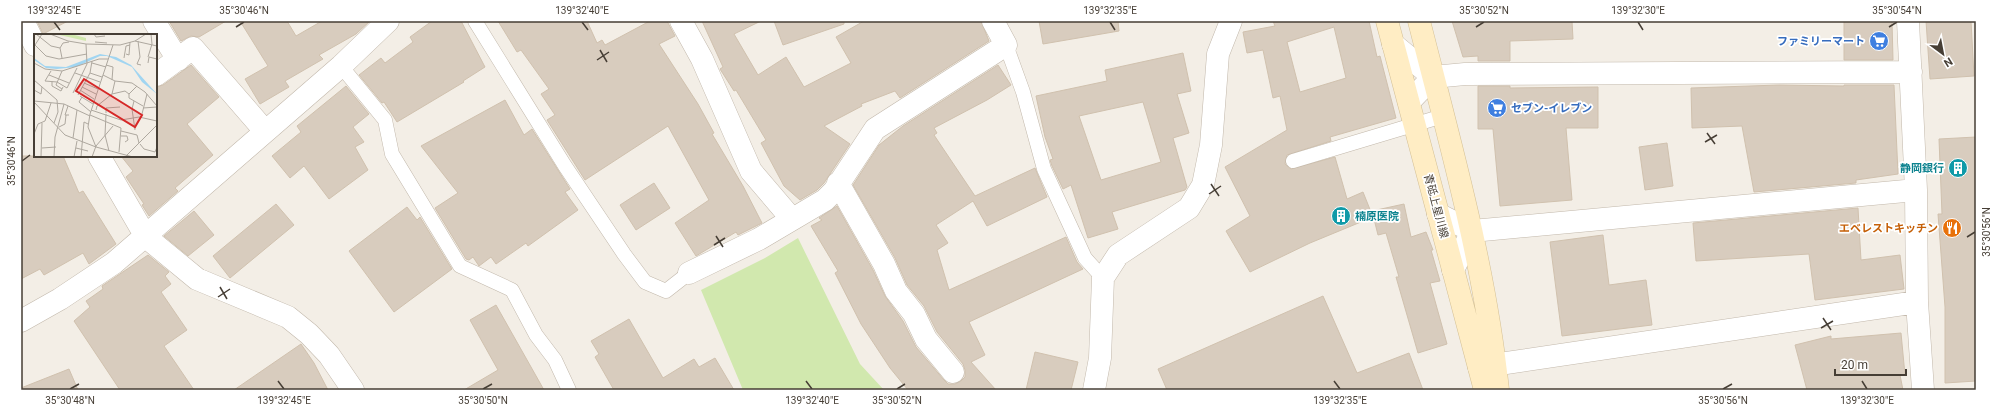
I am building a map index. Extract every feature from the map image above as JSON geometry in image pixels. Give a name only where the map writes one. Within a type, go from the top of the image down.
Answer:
[{"type":"main road","name":"青砥上星川線","points":[[1387,21],[1453,270],[1487,365],[1498,390]]},
{"type":"main road","name":"青砥上星川線","points":[[1419,21],[1472,231],[1487,365],[1485,390]]},
{"type":"street","points":[[23,21],[34,43]]},
{"type":"street","points":[[154,21],[178,60]]},
{"type":"street","points":[[21,321],[60,299],[114,264],[341,66],[388,21]]},
{"type":"street","points":[[681,21],[702,58],[751,171],[792,218]]},
{"type":"street","points":[[689,273],[759,240],[792,218],[824,200],[834,192],[838,183],[875,128],[1006,45],[993,21]]},
{"type":"street","points":[[1094,390],[1100,358],[1103,278],[1118,255],[1189,208],[1203,185],[1211,145],[1218,54],[1231,21]]},
{"type":"street","points":[[1908,21],[1916,190],[1917,302],[1923,390]]},
{"type":"street","points":[[1393,44],[1433,77]]},
{"type":"street","points":[[157,74],[193,48],[266,131]]},
{"type":"street","points":[[1409,102],[1433,77],[1473,74],[1911,72]]},
{"type":"street","points":[[101,157],[146,237],[197,279],[288,317],[309,334],[328,355],[353,390]]},
{"type":"street","points":[[838,183],[884,264],[896,291],[914,314],[926,339],[953,372]]},
{"type":"street","points":[[1438,214],[1472,231],[1916,190]]},
{"type":"street","points":[[1453,270],[1472,231]]},
{"type":"street","points":[[1487,365],[1917,302]]},
{"type":"lane","points":[[475,21],[565,166],[624,254],[645,282],[666,291],[689,273]]},
{"type":"lane","points":[[1006,45],[1023,92],[1044,169],[1086,258],[1103,278]]},
{"type":"lane","points":[[341,66],[385,120],[392,154],[460,266],[512,290],[536,335],[555,360],[570,390]]},
{"type":"lane","points":[[1293,162],[1444,116]]},
{"type":"green space","points":[[798,238],[860,364],[884,390],[743,390],[701,290],[765,258]]},
{"type":"building","points":[[37,21],[68,21],[43,34]]},
{"type":"building","points":[[169,21],[226,21],[199,37],[191,36],[181,41]]},
{"type":"building","points":[[240,21],[287,21],[296,36],[322,21],[370,21],[356,34],[319,55],[323,59],[285,81],[289,87],[260,104],[245,79],[268,66]]},
{"type":"building","points":[[432,21],[461,21],[485,67],[463,81],[464,82],[397,122],[384,102],[382,103],[359,75],[381,58],[385,63],[413,42],[410,37]]},
{"type":"building","points":[[498,21],[587,21],[597,43],[602,40],[605,45],[650,21],[667,21],[675,36],[659,44],[698,104],[714,133],[712,134],[743,186],[762,223],[738,235],[736,232],[696,256],[675,223],[709,200],[668,126],[585,180],[547,120],[555,115],[541,94],[549,89],[521,50],[517,52]]},
{"type":"building","points":[[702,21],[761,21],[734,34],[758,75],[786,57],[804,87],[851,63],[836,37],[864,21],[981,21],[989,41],[900,98],[895,91],[861,104],[862,106],[824,126],[850,144],[824,183],[817,190],[800,200],[784,186],[761,143],[766,140],[736,90],[734,91],[720,69],[723,67]]},
{"type":"building","points":[[774,21],[844,21],[844,24],[783,45]]},
{"type":"building","points":[[1039,21],[1118,21],[1119,31],[1043,44]]},
{"type":"building","points":[[1273,21],[1369,21],[1377,57],[1380,56],[1396,118],[1330,137],[1331,141],[1287,155],[1285,164],[1291,169],[1335,157],[1347,199],[1363,192],[1373,217],[1310,243],[1250,272],[1226,231],[1250,216],[1225,167],[1287,130],[1280,96],[1273,98],[1263,50],[1247,53],[1243,32],[1275,26]],"holes":[[[1334,27],[1346,78],[1300,92],[1287,42]]]},
{"type":"building","points":[[1452,21],[1572,21],[1573,39],[1510,41],[1510,61],[1478,61],[1478,56],[1463,57]]},
{"type":"building","points":[[1844,21],[1892,21],[1893,60],[1844,60]]},
{"type":"building","points":[[1926,21],[1971,21],[1974,76],[1930,79]]},
{"type":"building","points":[[1183,53],[1191,91],[1177,94],[1189,133],[1173,138],[1187,187],[1185,190],[1112,212],[1118,229],[1088,238],[1071,185],[1063,189],[1052,166],[1050,160],[1053,159],[1045,137],[1036,96],[1107,81],[1105,70]],"holes":[[[1143,102],[1161,162],[1101,180],[1079,116]]]},
{"type":"building","points":[[191,65],[219,97],[187,124],[213,155],[175,188],[178,191],[149,216],[142,205],[144,204],[126,177],[133,171],[122,157],[157,157],[157,87],[163,85]]},
{"type":"building","points":[[998,65],[1011,85],[987,100],[934,128],[937,133],[934,135],[975,196],[1035,168],[1047,197],[987,226],[973,201],[936,225],[948,243],[937,250],[949,290],[1066,237],[1077,262],[1083,269],[969,322],[985,355],[971,362],[996,390],[908,390],[890,368],[861,324],[835,273],[838,271],[811,226],[822,220],[819,218],[837,206],[873,270],[885,296],[903,321],[916,347],[948,384],[955,384],[961,381],[965,377],[963,364],[937,332],[924,306],[907,285],[895,258],[853,185],[879,145],[903,126]]},
{"type":"building","points":[[1779,85],[1894,85],[1898,174],[1856,180],[1856,183],[1754,192],[1742,126],[1692,128],[1691,88]]},
{"type":"building","points":[[346,86],[369,114],[353,127],[364,142],[355,147],[368,170],[329,199],[304,166],[290,178],[272,156],[301,132],[297,126]]},
{"type":"building","points":[[1478,86],[1510,86],[1510,88],[1598,87],[1598,128],[1566,128],[1572,200],[1500,206],[1493,129],[1478,129]]},
{"type":"building","points":[[505,100],[524,135],[532,129],[570,189],[565,192],[578,210],[528,246],[526,243],[496,264],[491,257],[479,266],[473,257],[469,260],[466,259],[435,208],[458,193],[421,146]]},
{"type":"building","points":[[1976,137],[1976,381],[1945,383],[1945,307],[1938,214],[1942,214],[1939,139]]},
{"type":"building","points":[[1667,143],[1673,186],[1645,190],[1639,147]]},
{"type":"building","points":[[21,156],[63,157],[79,193],[83,191],[116,244],[89,264],[83,253],[44,275],[40,269],[21,279]]},
{"type":"building","points":[[654,183],[670,208],[636,230],[620,205]]},
{"type":"building","points":[[276,204],[294,225],[230,278],[213,256]]},
{"type":"building","points":[[1404,204],[1411,237],[1426,232],[1433,250],[1431,250],[1440,281],[1430,283],[1447,344],[1418,353],[1396,277],[1399,277],[1386,233],[1378,235],[1372,211]]},
{"type":"building","points":[[407,207],[417,220],[420,217],[452,269],[394,312],[349,251]]},
{"type":"building","points":[[1858,208],[1861,260],[1900,255],[1904,289],[1815,300],[1809,254],[1696,261],[1693,223]]},
{"type":"building","points":[[194,211],[214,235],[188,256],[164,236]]},
{"type":"building","points":[[1603,235],[1609,285],[1646,280],[1652,325],[1562,336],[1550,242]]},
{"type":"building","points":[[148,255],[169,272],[165,276],[171,284],[161,292],[187,330],[164,346],[194,390],[120,390],[74,321],[90,307],[86,301],[103,289],[102,286]]},
{"type":"building","points":[[1323,296],[1357,373],[1409,353],[1423,390],[1167,390],[1158,369]]},
{"type":"building","points":[[496,305],[544,390],[464,390],[498,370],[470,320]]},
{"type":"building","points":[[629,319],[663,378],[694,359],[699,367],[715,358],[734,390],[614,390],[595,357],[599,354],[591,341]]},
{"type":"building","points":[[1901,333],[1905,375],[1900,375],[1903,390],[1807,390],[1795,345],[1831,336],[1831,339]]},
{"type":"building","points":[[301,344],[314,363],[328,390],[234,390]]},
{"type":"building","points":[[1035,352],[1078,362],[1071,390],[1026,390]]},
{"type":"building","points":[[69,369],[78,390],[21,390],[21,388]]},
{"type":"place","name":"ファミリーマート","points":[[1879,41]]},
{"type":"place","name":"セブン-イレブン","points":[[1497,108]]},
{"type":"place","name":"静岡銀行","points":[[1958,168]]},
{"type":"place","name":"楠原医院","points":[[1341,216]]},
{"type":"place","name":"エベレストキッチン","points":[[1952,228]]}]
